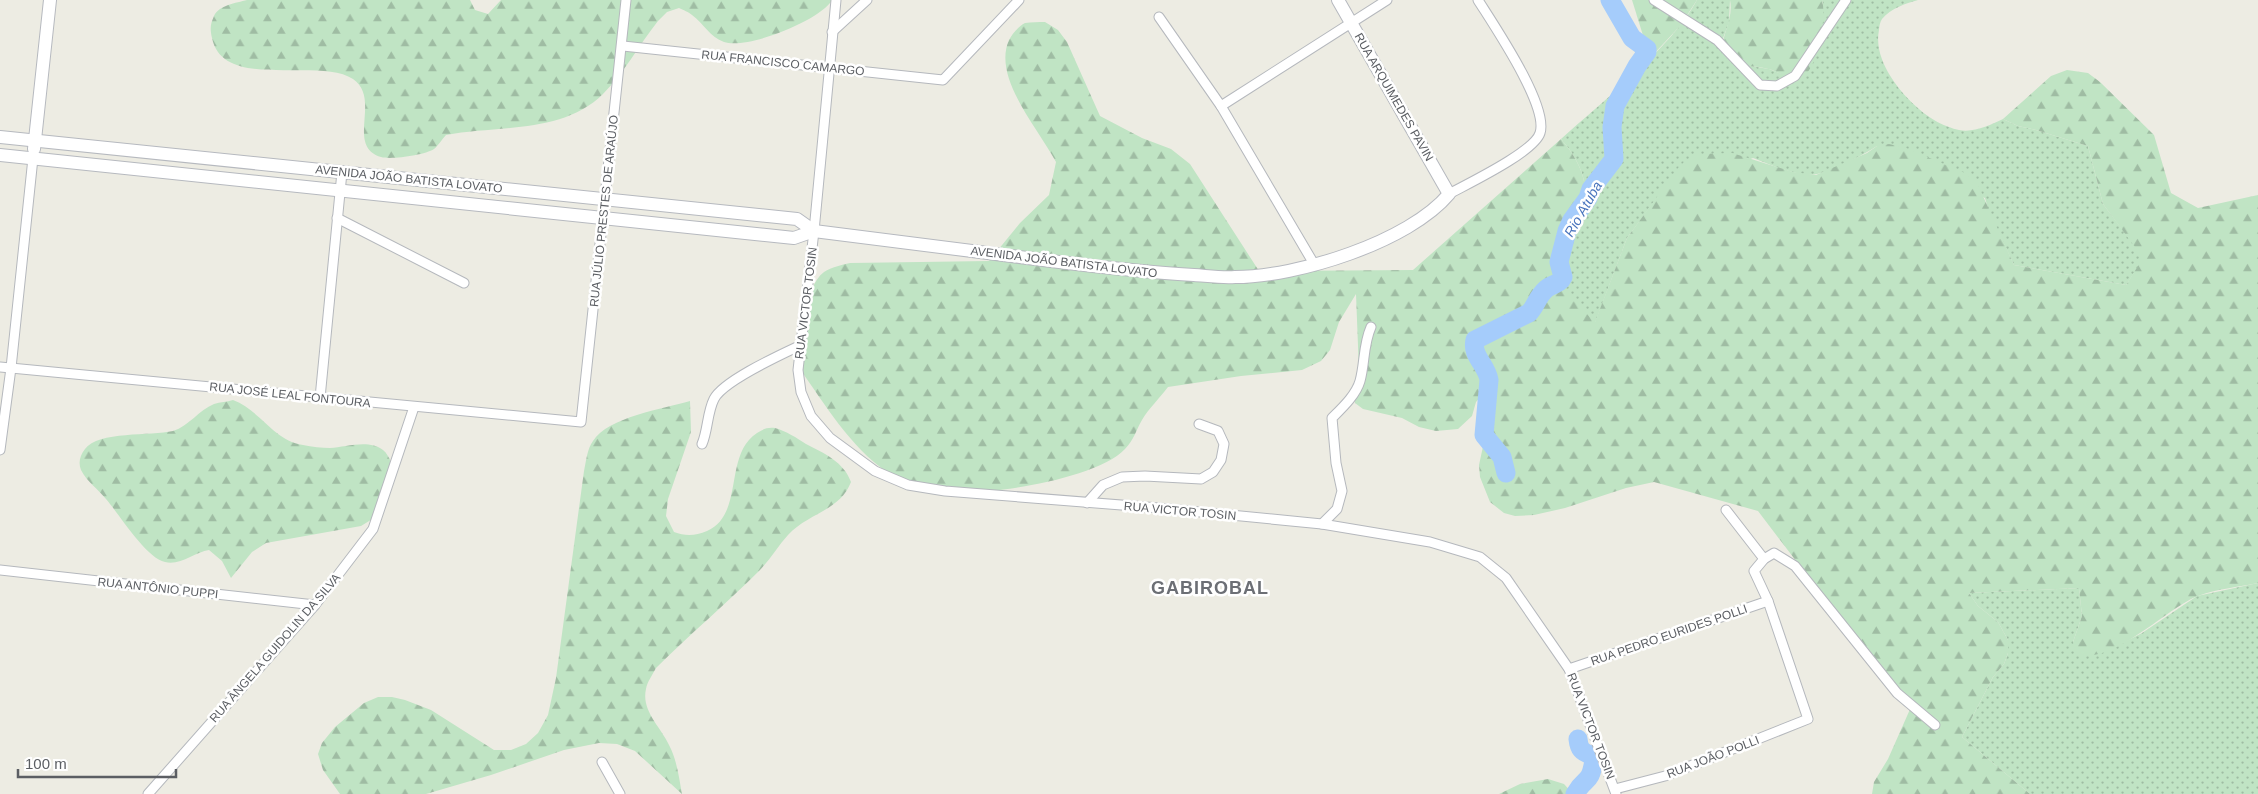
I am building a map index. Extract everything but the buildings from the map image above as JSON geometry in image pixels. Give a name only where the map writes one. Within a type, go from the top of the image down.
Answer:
[{"type":"street","points":[[0,450],[11,368],[50,0]]},
{"type":"street","name":"RUA JÚLIO PRESTES DE ARAÚJO","points":[[581,422],[626,0]]},
{"type":"street","name":"RUA VICTOR TOSIN","points":[[836,0],[828,68],[814,231],[799,346],[798,370],[801,392],[811,416],[830,438],[875,471],[908,485],[945,491],[1159,508],[1322,524],[1430,542],[1480,557],[1506,578],[1570,669],[1616,792]]},
{"type":"street","points":[[832,32],[867,0]]},
{"type":"street","name":"RUA FRANCISCO CAMARGO","points":[[622,46],[943,80],[1019,0]]},
{"type":"street","name":"RUA ARQUIMEDES PAVIN","points":[[1338,0],[1449,194]]},
{"type":"street","points":[[1221,106],[1351,21],[1387,0]]},
{"type":"street","points":[[1449,194],[1526,150],[1540,133],[1540,111],[1510,51],[1478,0]]},
{"type":"street","points":[[1654,0],[1717,40],[1760,85],[1777,86],[1795,76],[1846,0]]},
{"type":"street","points":[[1159,17],[1221,106],[1314,264]]},
{"type":"street","name":"AVENIDA JOÃO BATISTA LOVATO","points":[[0,137],[797,219],[814,231]]},
{"type":"street","name":"AVENIDA JOÃO BATISTA LOVATO","points":[[0,155],[604,216],[794,238],[814,231],[1135,272],[1236,278],[1280,273],[1314,264],[1366,246],[1418,222],[1438,207],[1449,194]]},
{"type":"street","points":[[320,398],[342,172]]},
{"type":"street","points":[[337,218],[464,283]]},
{"type":"street","points":[[1322,524],[1337,509],[1342,491],[1336,463],[1332,418],[1345,406],[1360,382],[1366,339],[1371,327]]},
{"type":"street","points":[[702,444],[714,398],[748,371],[799,346]]},
{"type":"street","name":"RUA JOSÉ LEAL FONTOURA","points":[[0,367],[581,422]]},
{"type":"street","name":"RUA ÂNGELA GUIDOLIN DA SILVA","points":[[148,794],[315,605],[373,529],[414,407]]},
{"type":"street","points":[[1087,503],[1103,485],[1122,477],[1201,479],[1213,472],[1221,460],[1224,444],[1218,431],[1199,424]]},
{"type":"street","points":[[1726,510],[1764,559]]},
{"type":"street","points":[[1768,601],[1754,571],[1764,559],[1774,553],[1794,566],[1897,692],[1934,725]]},
{"type":"street","name":"RUA ANTÔNIO PUPPI","points":[[0,570],[315,605]]},
{"type":"street","name":"RUA PEDRO EURIDES POLLI","points":[[1570,669],[1768,601]]},
{"type":"street","name":"RUA JOÃO POLLI","points":[[1616,792],[1665,776],[1808,720],[1768,601]]},
{"type":"street","points":[[602,762],[620,794]]},
{"type":"green space","points":[[247,0],[470,0],[475,10],[488,14],[501,0],[832,0],[814,16],[799,24],[782,32],[749,42],[724,42],[711,34],[686,11],[679,8],[667,12],[658,21],[611,86],[587,107],[569,116],[529,126],[446,135],[436,148],[430,151],[416,155],[386,158],[371,151],[366,143],[364,133],[365,98],[361,88],[353,79],[338,73],[318,70],[252,69],[234,64],[220,54],[211,32],[211,25],[216,12],[233,3]]},
{"type":"green space","points":[[1632,0],[1697,0],[1680,26],[1650,58]]},
{"type":"green space","points":[[1697,0],[1730,0],[1729,22],[1721,44],[1733,63],[1769,69],[1795,79],[1823,4],[1822,0],[1918,0],[1890,12],[1882,19],[1879,27],[1878,41],[1883,63],[1903,93],[1928,116],[1954,129],[1965,131],[1976,129],[2003,119],[2018,126],[2088,146],[2103,204],[2144,258],[2126,285],[2014,265],[1989,212],[1985,198],[1877,146],[1839,166],[1810,175],[1785,170],[1753,158],[1659,195],[1627,238],[1595,323],[1562,290],[1585,186],[1582,173],[1576,161],[1561,139],[1654,55],[1671,37]]},
{"type":"green space","points":[[1730,0],[1822,0],[1823,18],[1820,42],[1812,65],[1807,73],[1801,78],[1794,79],[1772,70],[1734,63],[1722,55],[1723,41],[1730,14]]},
{"type":"green space","points":[[1045,22],[1058,30],[1067,42],[1100,116],[1142,138],[1171,149],[1190,164],[1259,271],[1413,270],[1561,139],[1576,161],[1582,173],[1585,186],[1562,289],[1595,322],[1627,238],[1678,168],[1684,162],[1700,154],[1732,153],[1793,172],[1816,175],[1867,153],[1877,146],[1889,144],[1906,148],[1965,173],[1978,185],[2014,265],[2126,285],[2143,258],[2103,204],[2088,146],[2018,126],[2003,119],[2051,76],[2067,70],[2088,73],[2100,82],[2154,135],[2171,193],[2198,208],[2258,195],[2258,583],[2198,596],[2171,611],[2123,644],[2106,652],[2091,655],[2077,654],[2073,642],[2082,616],[2079,588],[1969,593],[1978,606],[1998,622],[2008,640],[2008,653],[2004,664],[1993,677],[1962,737],[2030,794],[1872,794],[1874,782],[1888,759],[1911,707],[1860,645],[1758,511],[1654,482],[1626,488],[1565,508],[1534,515],[1515,516],[1504,513],[1490,502],[1480,477],[1479,465],[1498,377],[1476,402],[1472,416],[1458,429],[1436,431],[1419,427],[1402,418],[1363,409],[1355,403],[1354,388],[1359,372],[1356,294],[1339,322],[1330,350],[1321,361],[1302,370],[1241,376],[1168,387],[1145,416],[1128,446],[1113,459],[1096,467],[1032,485],[975,492],[929,486],[894,476],[874,462],[850,438],[799,368],[805,317],[812,290],[817,279],[824,272],[833,267],[850,263],[989,261],[1020,223],[1049,195],[1056,162],[1029,119],[1012,87],[1005,55],[1009,40],[1020,26],[1025,23]]},
{"type":"green space","points":[[233,400],[243,405],[292,442],[327,448],[364,444],[383,450],[391,462],[374,518],[361,526],[266,543],[252,552],[231,578],[222,561],[209,550],[171,563],[158,559],[150,553],[83,474],[80,465],[82,454],[92,443],[101,439],[179,429],[216,403]]},
{"type":"green space","points":[[690,401],[691,432],[668,499],[666,516],[674,532],[694,535],[707,531],[719,523],[726,512],[731,498],[740,455],[747,443],[757,433],[766,429],[775,428],[783,431],[826,455],[844,469],[851,482],[846,492],[832,506],[788,535],[759,571],[656,668],[650,678],[646,689],[646,704],[672,751],[682,794],[635,751],[617,744],[599,743],[564,750],[491,775],[426,794],[340,794],[323,770],[318,754],[322,743],[335,727],[364,703],[378,697],[392,697],[405,700],[431,710],[494,750],[511,750],[526,744],[538,733],[548,715],[556,678],[584,471],[591,444],[600,433],[623,420]]},
{"type":"green space","points":[[2258,583],[2258,794],[2030,794],[1962,737],[1993,677],[2004,664],[2008,653],[2008,640],[1998,622],[1978,606],[1969,593],[2079,588],[2082,616],[2073,642],[2115,647],[2142,633],[2197,596]]},
{"type":"green space","points":[[1548,779],[1564,784],[1573,794],[1499,794],[1520,784]]},
{"type":"waterway","name":"Rio Atuba","points":[[1506,473],[1502,457],[1484,435],[1489,380],[1475,351],[1475,340],[1529,313],[1543,292],[1562,279],[1559,262],[1567,231],[1572,220],[1588,198],[1591,189],[1614,159],[1612,127],[1615,106],[1647,49],[1632,38],[1610,0]]},
{"type":"waterway","name":"Rio Atuba","points":[[1575,794],[1591,774],[1594,760],[1591,755],[1582,750],[1578,739]]},
{"type":"district","name":"GABIROBAL","points":[[1210,588]]}]
